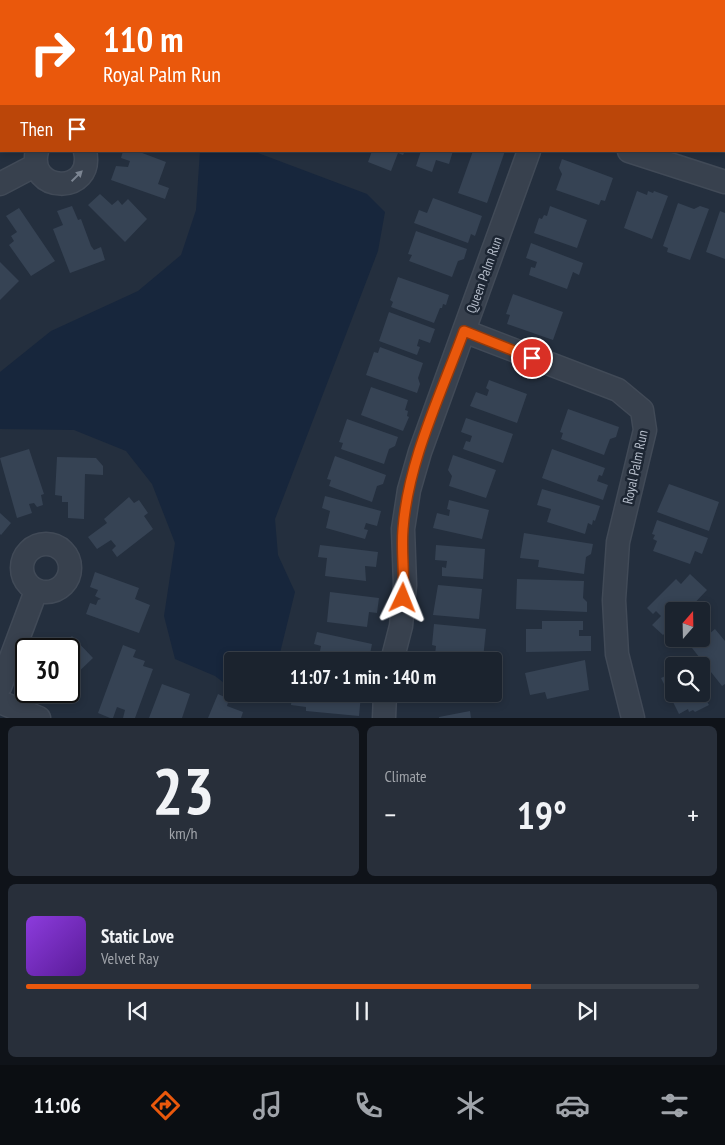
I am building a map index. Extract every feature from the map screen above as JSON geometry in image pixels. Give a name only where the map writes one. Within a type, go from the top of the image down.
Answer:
[{"type":"street","points":[[0,184],[37,158],[40,173],[52,183],[68,183],[76,180],[85,166],[84,152]]},
{"type":"street","name":"Queen Palm Run","points":[[394,652],[401,626],[404,585],[403,529],[409,490],[420,452],[529,152]]},
{"type":"street","points":[[632,152],[725,182]]},
{"type":"street","name":"Royal Palm Run","points":[[464,331],[618,390],[642,410],[645,430],[618,542],[614,600],[617,654],[633,718]]},
{"type":"street","points":[[0,687],[36,591]]},
{"type":"street","points":[[0,702],[39,718]]},
{"type":"street","points":[[384,718],[385,702]]},
{"type":"water","points":[[200,152],[256,152],[367,194],[385,212],[378,251],[275,519],[278,555],[295,592],[280,652],[224,652],[224,683],[215,676],[175,659],[164,616],[175,543],[152,484],[126,451],[74,430],[0,429],[0,372],[51,331],[138,291],[181,255],[196,210]]},
{"type":"building","points":[[123,152],[140,152],[166,162],[158,184],[169,188],[165,199],[111,180],[116,166],[128,167],[130,161],[121,158]]},
{"type":"building","points":[[372,152],[404,152],[403,155],[398,153],[391,171],[368,162]]},
{"type":"building","points":[[421,152],[453,152],[449,164],[436,160],[432,172],[416,166]]},
{"type":"building","points":[[473,152],[505,152],[487,203],[458,193]]},
{"type":"building","points":[[562,159],[613,178],[605,201],[601,200],[599,205],[556,190],[562,174],[559,168]]},
{"type":"building","points":[[637,191],[647,195],[648,191],[653,193],[654,191],[668,196],[652,239],[624,228]]},
{"type":"building","points":[[100,194],[112,205],[118,200],[122,205],[128,199],[147,219],[125,242],[88,205]]},
{"type":"building","points":[[433,198],[482,216],[475,236],[471,234],[468,243],[414,223],[419,210],[427,213]]},
{"type":"building","points":[[678,203],[694,209],[700,206],[709,209],[690,260],[667,252],[668,248],[663,246]]},
{"type":"building","points":[[72,206],[78,220],[81,219],[91,246],[94,250],[101,247],[105,260],[70,273],[53,229],[63,225],[57,211]]},
{"type":"building","points":[[550,206],[587,220],[577,248],[534,233],[539,218],[542,219],[544,215],[547,216]]},
{"type":"building","points":[[19,208],[55,261],[31,276],[9,245],[14,241],[11,236],[17,232],[6,216]]},
{"type":"building","points":[[720,211],[725,213],[725,259],[706,252]]},
{"type":"building","points":[[416,231],[467,249],[464,259],[458,261],[452,277],[409,261],[412,255],[408,254]]},
{"type":"building","points":[[531,243],[583,263],[579,275],[573,272],[567,289],[529,275],[531,267],[535,268],[537,262],[526,258]]},
{"type":"building","points":[[0,262],[19,281],[0,300]]},
{"type":"building","points":[[398,277],[449,295],[446,305],[443,304],[442,308],[440,308],[434,323],[391,307],[393,302],[390,300]]},
{"type":"building","points":[[513,294],[563,312],[553,340],[507,324],[510,315],[506,314]]},
{"type":"building","points":[[389,312],[435,329],[430,343],[419,339],[417,346],[420,347],[417,355],[379,341]]},
{"type":"building","points":[[380,347],[423,363],[418,378],[420,384],[417,393],[366,375],[374,352],[378,353]]},
{"type":"building","points":[[489,380],[527,394],[517,423],[470,406],[476,392],[487,396],[489,390],[486,388]]},
{"type":"building","points":[[371,387],[408,400],[405,410],[408,411],[407,416],[409,417],[403,431],[361,415]]},
{"type":"building","points":[[568,409],[619,427],[616,437],[610,439],[604,455],[561,439],[563,433],[560,432]]},
{"type":"building","points":[[466,418],[513,434],[503,463],[463,449],[466,441],[470,442],[472,436],[461,432]]},
{"type":"building","points":[[347,419],[398,437],[395,446],[389,449],[384,464],[341,449],[343,443],[339,442]]},
{"type":"building","points":[[29,449],[44,494],[41,495],[43,505],[37,507],[34,503],[29,504],[32,513],[17,518],[0,458]]},
{"type":"building","points":[[552,449],[605,468],[602,476],[599,475],[597,481],[608,485],[603,500],[542,478]]},
{"type":"building","points":[[453,455],[496,470],[486,498],[449,486],[452,476],[448,470]]},
{"type":"building","points":[[335,456],[386,475],[383,484],[377,486],[372,502],[329,486],[331,480],[327,479]]},
{"type":"building","points":[[57,457],[96,458],[103,466],[103,475],[85,474],[84,519],[68,518],[68,502],[62,502],[62,496],[55,495]]},
{"type":"building","points":[[669,484],[719,502],[709,531],[657,512]]},
{"type":"building","points":[[542,489],[600,506],[595,521],[593,520],[592,525],[588,523],[585,534],[547,522],[551,509],[537,505]]},
{"type":"building","points":[[325,496],[381,511],[377,526],[366,523],[364,529],[368,530],[365,539],[326,528],[330,511],[322,508]]},
{"type":"building","points":[[129,497],[134,503],[139,500],[148,513],[144,516],[153,529],[117,557],[112,550],[116,546],[111,540],[97,549],[88,537],[107,523],[104,519]]},
{"type":"building","points":[[449,500],[489,510],[482,539],[433,528],[437,513],[449,516],[450,510],[447,509]]},
{"type":"building","points":[[0,513],[11,523],[1,535],[0,534]]},
{"type":"building","points":[[657,520],[708,538],[702,554],[695,551],[690,564],[653,551],[657,541],[653,539],[655,535],[652,534]]},
{"type":"building","points":[[524,533],[593,544],[591,554],[586,557],[584,574],[538,567],[539,560],[520,558]]},
{"type":"building","points":[[320,545],[378,552],[376,567],[365,566],[366,581],[325,576],[327,558],[318,557]]},
{"type":"building","points":[[436,545],[485,549],[483,579],[442,576],[442,567],[446,568],[447,561],[435,560]]},
{"type":"building","points":[[95,572],[139,588],[135,599],[150,605],[139,633],[86,614],[90,603],[96,605],[98,600],[101,599],[95,596],[98,590],[90,587]]},
{"type":"building","points":[[690,574],[707,590],[696,602],[665,602],[665,633],[663,635],[652,625],[661,616],[656,611],[653,614],[647,608],[676,579],[681,584]]},
{"type":"building","points":[[517,579],[584,581],[583,598],[587,602],[587,612],[516,609]]},
{"type":"building","points":[[438,585],[482,589],[479,619],[433,615]]},
{"type":"building","points":[[330,592],[379,598],[377,613],[369,612],[367,627],[327,622]]},
{"type":"building","points":[[542,621],[583,621],[583,630],[579,630],[579,636],[591,636],[591,651],[526,652],[526,629],[542,629]]},
{"type":"building","points":[[434,624],[486,629],[484,652],[435,652],[436,646],[432,645]]},
{"type":"building","points":[[715,629],[725,641],[725,684],[722,686],[710,671],[710,657],[699,657],[692,648],[710,648],[710,633]]},
{"type":"building","points":[[317,632],[372,644],[370,652],[320,652],[321,646],[314,644]]},
{"type":"building","points":[[80,644],[93,658],[80,670]]},
{"type":"building","points":[[123,645],[136,650],[133,657],[145,661],[143,666],[153,669],[135,718],[123,718],[125,710],[117,707],[113,718],[110,718],[98,713]]},
{"type":"building","points":[[585,660],[589,690],[547,699],[545,692],[530,695],[525,673]]},
{"type":"building","points":[[665,676],[665,686],[661,678]]},
{"type":"building","points":[[162,684],[190,694],[182,718],[149,718]]},
{"type":"building","points":[[218,694],[224,697],[224,702],[228,702],[227,706],[243,712],[241,718],[208,718]]},
{"type":"building","points":[[291,702],[360,702],[359,716],[306,711],[306,707],[291,705]]},
{"type":"building","points":[[673,702],[707,702],[709,705],[695,712],[693,710],[689,712],[688,709],[679,714]]},
{"type":"building","points":[[470,711],[471,718],[439,718],[439,717]]},
{"type":"route","points":[[403,598],[403,529],[409,490],[420,452],[464,331],[532,358]]}]
